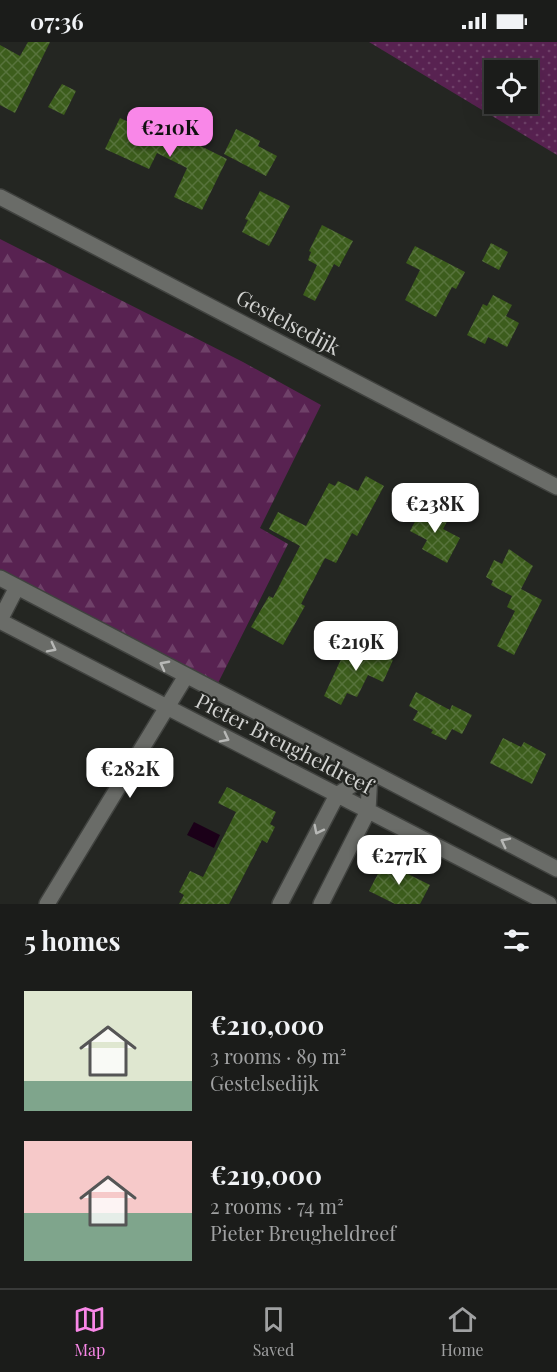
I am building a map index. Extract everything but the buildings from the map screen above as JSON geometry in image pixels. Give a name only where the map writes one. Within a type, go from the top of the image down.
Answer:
[{"type":"street","name":"Gestelsedijk","points":[[0,197],[557,487]]},
{"type":"street","name":"Pieter Breugheldreef","points":[[0,578],[557,869]]},
{"type":"street","name":"Pieter Breugheldreef","points":[[17,587],[0,621],[549,904]]},
{"type":"street","points":[[47,904],[186,676]]},
{"type":"street","points":[[280,904],[337,795],[370,773]]},
{"type":"street","points":[[321,904],[369,811],[370,773]]},
{"type":"green space","points":[[369,42],[557,42],[557,155],[489,114],[538,114],[538,60],[484,60],[484,111]]},
{"type":"green space","points":[[0,239],[243,362],[321,405],[260,528],[288,544],[217,685],[0,570]]},
{"type":"shaded area","points":[[194,822],[220,835],[214,848],[187,835]]}]
